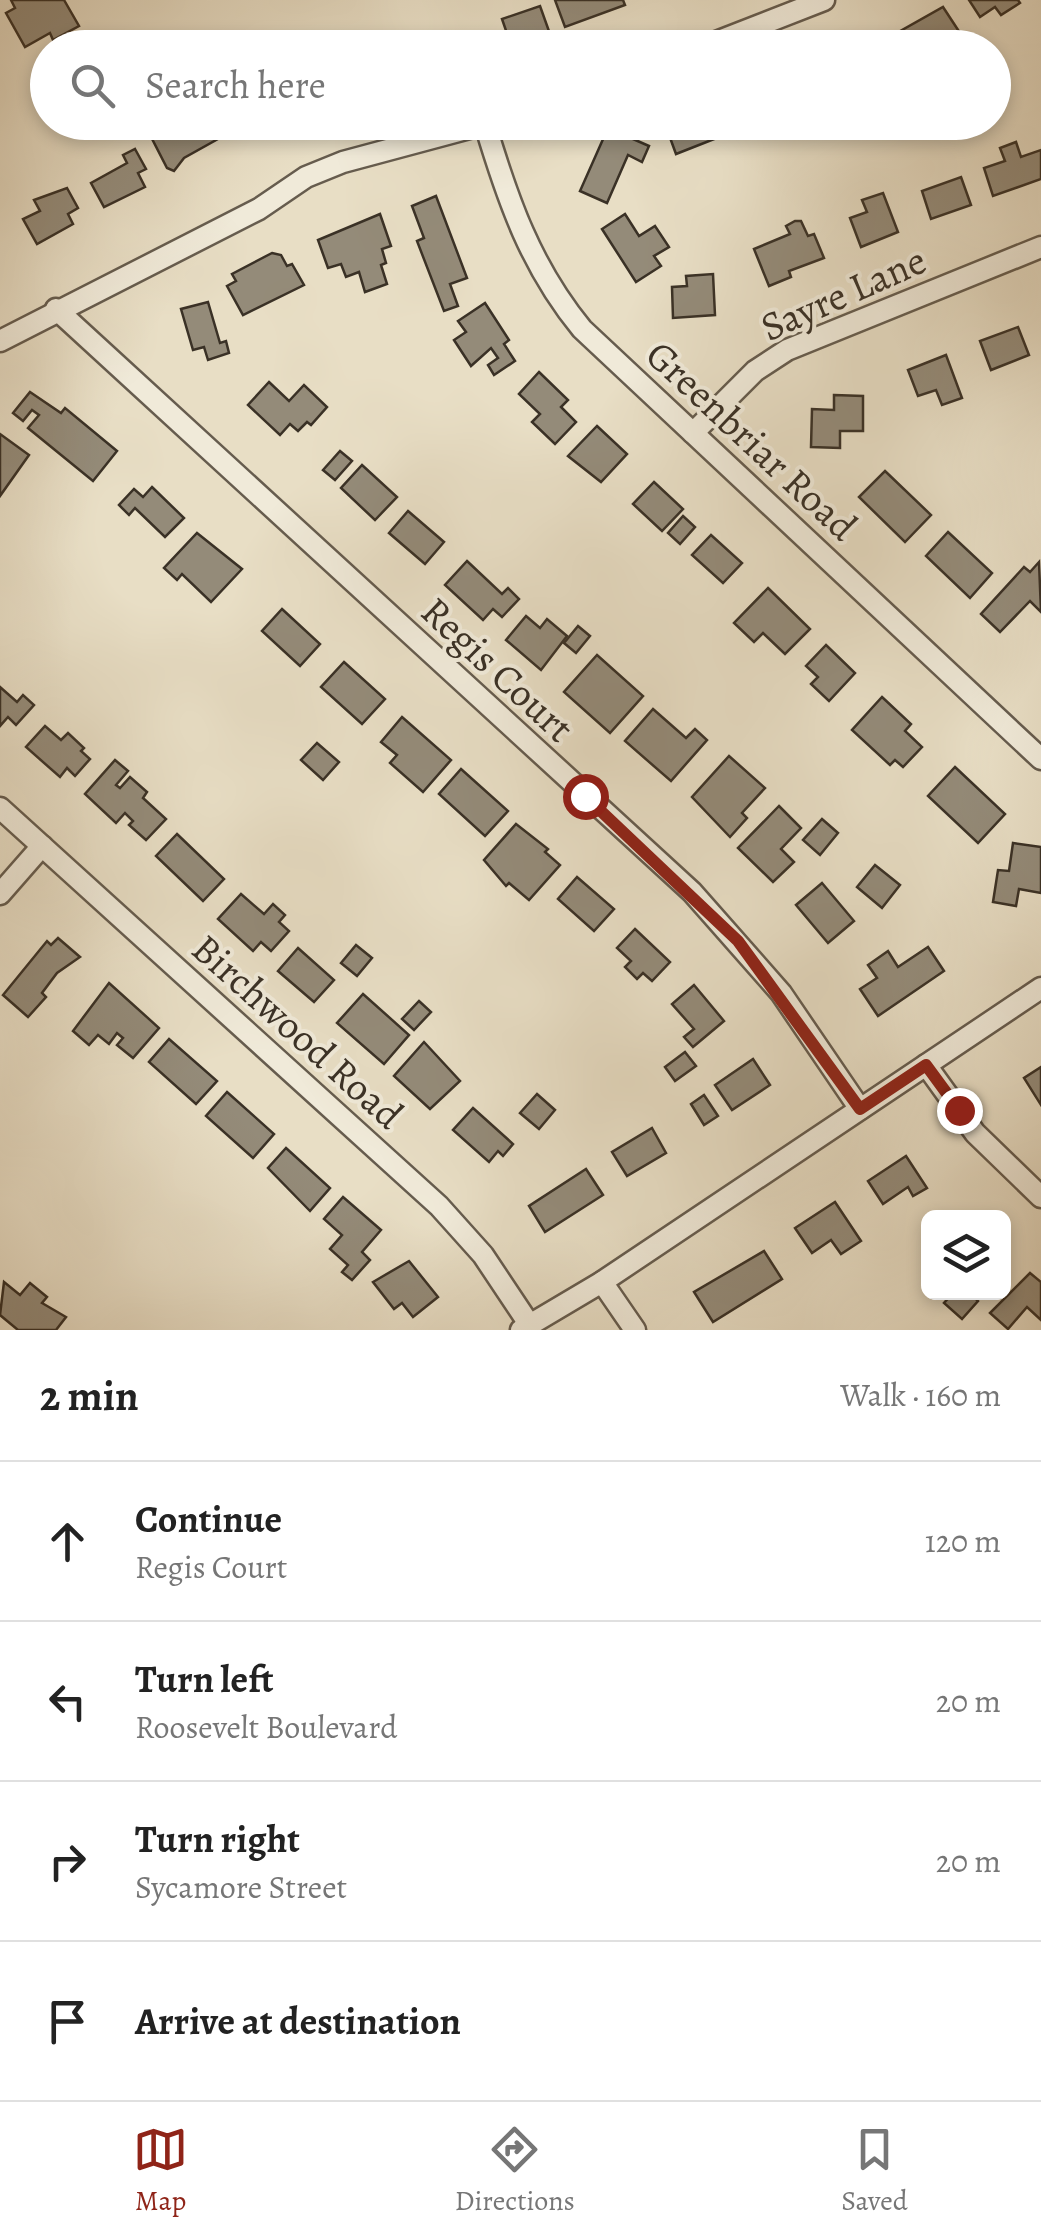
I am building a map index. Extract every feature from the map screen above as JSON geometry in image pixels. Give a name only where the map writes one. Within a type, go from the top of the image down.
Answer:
[{"type":"street","points":[[747,30],[824,0]]},
{"type":"street","points":[[0,340],[259,208],[306,177],[343,162],[425,140]]},
{"type":"street","name":"Greenbriar Road","points":[[493,140],[515,221],[556,298],[582,329],[1041,759]]},
{"type":"street","name":"Sayre Lane","points":[[693,433],[742,382],[787,350],[1041,247]]},
{"type":"street","name":"Regis Court","points":[[56,309],[692,892],[781,994],[860,1109]]},
{"type":"street","name":"Birchwood Road","points":[[0,808],[440,1206],[483,1255],[525,1327]]},
{"type":"street","points":[[0,894],[42,846]]},
{"type":"street","points":[[525,1327],[602,1282],[1041,988]]},
{"type":"street","points":[[926,1065],[975,1133],[1041,1197]]},
{"type":"street","points":[[602,1282],[635,1330]]},
{"type":"building","points":[[11,0],[64,0],[79,26],[72,30],[30,30],[30,44],[25,47],[6,13],[15,8]]},
{"type":"building","points":[[555,0],[623,0],[625,5],[565,27]]},
{"type":"building","points":[[969,0],[1020,3],[1001,15],[995,7],[980,17]]},
{"type":"building","points":[[540,6],[549,30],[506,30],[502,19]]},
{"type":"building","points":[[943,7],[958,30],[902,30]]},
{"type":"building","points":[[153,140],[216,140],[184,158],[174,171],[167,168]]},
{"type":"building","points":[[603,140],[635,140],[649,146],[642,162],[628,155],[607,203],[580,191]]},
{"type":"building","points":[[671,140],[712,140],[676,154]]},
{"type":"building","points":[[1016,142],[1021,157],[1041,150],[1041,179],[993,196],[984,168],[1005,161],[1000,148]]},
{"type":"building","points":[[135,149],[146,169],[138,173],[145,187],[104,207],[91,183],[127,163],[123,155]]},
{"type":"building","points":[[961,177],[971,205],[931,219],[922,191]]},
{"type":"building","points":[[67,188],[78,208],[68,214],[73,224],[37,244],[23,219],[40,211],[34,200]]},
{"type":"building","points":[[883,193],[898,232],[861,247],[850,218],[867,212],[862,200]]},
{"type":"building","points":[[436,196],[467,278],[450,284],[458,306],[444,311],[417,241],[424,238],[412,206]]},
{"type":"building","points":[[380,214],[391,246],[382,249],[386,263],[381,265],[387,284],[365,292],[359,272],[346,277],[341,264],[328,268],[318,240]]},
{"type":"building","points":[[625,214],[639,236],[655,226],[669,247],[654,256],[661,266],[636,282],[602,229]]},
{"type":"building","points":[[801,221],[808,236],[814,234],[824,258],[789,271],[791,277],[769,286],[754,249],[790,234],[786,226]]},
{"type":"building","points":[[272,253],[281,255],[287,266],[292,264],[304,285],[243,315],[227,286],[236,281],[232,274]]},
{"type":"building","points":[[713,274],[715,315],[673,318],[672,287],[687,286],[686,276]]},
{"type":"building","points":[[208,302],[220,343],[226,341],[229,353],[208,360],[204,347],[193,350],[181,309]]},
{"type":"building","points":[[485,303],[509,340],[504,344],[515,361],[494,375],[488,365],[498,358],[491,348],[471,366],[454,340],[466,332],[458,321]]},
{"type":"building","points":[[1018,327],[1029,355],[991,370],[980,341]]},
{"type":"building","points":[[946,355],[962,398],[942,405],[936,390],[918,396],[908,370]]},
{"type":"building","points":[[539,372],[568,400],[561,407],[576,422],[555,444],[532,422],[540,414],[519,394]]},
{"type":"building","points":[[269,382],[289,401],[304,385],[327,407],[311,425],[307,422],[298,431],[290,424],[280,435],[248,405]]},
{"type":"building","points":[[30,392],[61,413],[65,408],[117,451],[93,481],[28,428],[39,415],[32,410],[23,421],[13,413]]},
{"type":"building","points":[[834,395],[863,396],[863,431],[840,431],[840,448],[811,447],[812,409],[834,410]]},
{"type":"building","points":[[597,426],[627,454],[601,482],[568,456]]},
{"type":"building","points":[[0,434],[29,455],[0,496]]},
{"type":"building","points":[[340,451],[352,461],[335,480],[323,470]]},
{"type":"building","points":[[362,465],[397,497],[375,520],[341,488]]},
{"type":"building","points":[[885,471],[931,515],[905,542],[859,497]]},
{"type":"building","points":[[654,482],[683,509],[662,531],[633,504]]},
{"type":"building","points":[[152,487],[184,518],[165,537],[135,508],[129,515],[119,505],[134,489],[143,497]]},
{"type":"building","points":[[408,511],[444,542],[425,564],[389,533]]},
{"type":"building","points":[[683,516],[695,527],[680,544],[668,533]]},
{"type":"building","points":[[948,532],[992,573],[970,598],[926,556]]},
{"type":"building","points":[[197,533],[242,569],[211,602],[182,574],[177,580],[164,568]]},
{"type":"building","points":[[711,535],[742,563],[723,583],[692,555]]},
{"type":"building","points":[[467,561],[502,594],[508,588],[519,599],[502,617],[493,609],[483,620],[445,585]]},
{"type":"building","points":[[1039,562],[1041,612],[1030,601],[1000,632],[981,614],[1024,567],[1030,572]]},
{"type":"building","points":[[768,588],[810,629],[785,654],[763,633],[754,642],[734,623]]},
{"type":"building","points":[[282,609],[320,644],[300,666],[262,631]]},
{"type":"building","points":[[526,616],[540,628],[547,619],[567,636],[541,670],[506,640]]},
{"type":"building","points":[[578,626],[590,636],[576,653],[564,643]]},
{"type":"building","points":[[826,645],[855,673],[829,701],[811,684],[818,677],[806,666]]},
{"type":"building","points":[[597,655],[643,696],[610,733],[564,692]]},
{"type":"building","points":[[344,662],[385,699],[362,724],[321,687]]},
{"type":"building","points":[[0,687],[17,702],[23,695],[34,705],[16,725],[8,717],[0,726]]},
{"type":"building","points":[[882,697],[911,724],[905,731],[922,747],[903,767],[895,760],[890,765],[852,730]]},
{"type":"building","points":[[653,709],[686,738],[695,729],[707,740],[671,781],[625,741]]},
{"type":"building","points":[[402,717],[451,760],[423,792],[390,763],[397,755],[381,742]]},
{"type":"building","points":[[45,726],[61,740],[68,733],[84,748],[81,751],[90,759],[75,776],[67,768],[60,777],[26,747]]},
{"type":"building","points":[[317,743],[339,762],[323,780],[301,760]]},
{"type":"building","points":[[729,756],[765,788],[742,813],[747,818],[730,837],[692,797]]},
{"type":"building","points":[[115,760],[128,771],[116,785],[120,788],[130,777],[147,792],[143,798],[166,819],[146,840],[129,825],[133,821],[125,813],[116,823],[85,794]]},
{"type":"building","points":[[955,767],[1005,814],[978,843],[928,796]]},
{"type":"building","points":[[461,769],[508,811],[485,836],[439,794]]},
{"type":"building","points":[[779,806],[801,828],[781,849],[794,862],[773,882],[738,848]]},
{"type":"building","points":[[822,819],[838,833],[820,855],[803,840]]},
{"type":"building","points":[[516,824],[548,849],[545,852],[560,865],[529,900],[509,883],[506,886],[484,860]]},
{"type":"building","points":[[177,834],[224,879],[203,901],[156,856]]},
{"type":"building","points":[[1013,843],[1041,847],[1041,893],[1019,889],[1016,906],[993,902],[998,870],[1009,871]]},
{"type":"building","points":[[875,865],[900,885],[882,908],[857,887]]},
{"type":"building","points":[[577,877],[614,909],[594,931],[558,899]]},
{"type":"building","points":[[822,883],[854,921],[828,943],[796,905]]},
{"type":"building","points":[[241,894],[264,914],[273,904],[285,915],[279,922],[289,931],[271,951],[261,942],[253,951],[218,919]]},
{"type":"building","points":[[635,929],[670,962],[652,981],[643,973],[637,979],[625,967],[631,961],[617,948]]},
{"type":"building","points":[[58,938],[80,957],[57,973],[42,993],[46,997],[28,1017],[3,995],[47,941],[51,945]]},
{"type":"building","points":[[356,945],[372,958],[357,976],[341,963]]},
{"type":"building","points":[[928,947],[944,971],[878,1016],[860,989],[877,978],[868,965],[888,951],[898,967]]},
{"type":"building","points":[[298,948],[334,980],[314,1002],[278,971]]},
{"type":"building","points":[[109,983],[159,1028],[133,1058],[117,1045],[123,1038],[117,1033],[109,1044],[98,1035],[89,1045],[73,1031]]},
{"type":"building","points":[[694,985],[724,1021],[693,1047],[684,1037],[694,1029],[672,1004]]},
{"type":"building","points":[[363,994],[409,1035],[384,1064],[337,1023]]},
{"type":"building","points":[[419,1001],[431,1012],[414,1030],[402,1019]]},
{"type":"building","points":[[169,1039],[217,1081],[196,1104],[149,1062]]},
{"type":"building","points":[[424,1042],[460,1081],[430,1109],[394,1076]]},
{"type":"building","points":[[685,1052],[696,1066],[675,1081],[665,1067]]},
{"type":"building","points":[[753,1059],[770,1085],[732,1110],[715,1085]]},
{"type":"building","points":[[1041,1067],[1041,1105],[1024,1078]]},
{"type":"building","points":[[227,1092],[274,1134],[253,1158],[206,1116]]},
{"type":"building","points":[[537,1094],[555,1110],[539,1129],[520,1113]]},
{"type":"building","points":[[704,1095],[718,1116],[704,1125],[691,1104]]},
{"type":"building","points":[[473,1108],[513,1144],[503,1156],[498,1151],[489,1162],[453,1130]]},
{"type":"building","points":[[652,1128],[666,1153],[627,1176],[612,1152]]},
{"type":"building","points":[[286,1148],[330,1188],[310,1211],[268,1168]]},
{"type":"building","points":[[906,1156],[927,1188],[913,1196],[908,1187],[883,1204],[868,1181]]},
{"type":"building","points":[[586,1169],[603,1195],[545,1232],[529,1206]]},
{"type":"building","points":[[343,1197],[381,1230],[362,1252],[370,1260],[352,1280],[342,1272],[348,1265],[330,1249],[342,1235],[324,1219]]},
{"type":"building","points":[[835,1202],[861,1241],[841,1254],[831,1240],[812,1253],[795,1228]]},
{"type":"building","points":[[764,1251],[782,1279],[713,1322],[694,1292]]},
{"type":"building","points":[[409,1261],[438,1297],[413,1317],[402,1303],[394,1309],[373,1282]]},
{"type":"building","points":[[1030,1273],[1041,1282],[1041,1320],[1027,1307],[1008,1329],[990,1313],[1003,1300],[1011,1300],[1011,1292]]},
{"type":"building","points":[[4,1282],[20,1295],[30,1283],[47,1297],[42,1303],[66,1317],[56,1330],[18,1330],[0,1315]]},
{"type":"building","points":[[947,1300],[978,1301],[962,1319],[944,1303]]},
{"type":"route","points":[[585,796],[692,892],[738,941],[781,994],[860,1109],[926,1065],[959,1110]]}]
